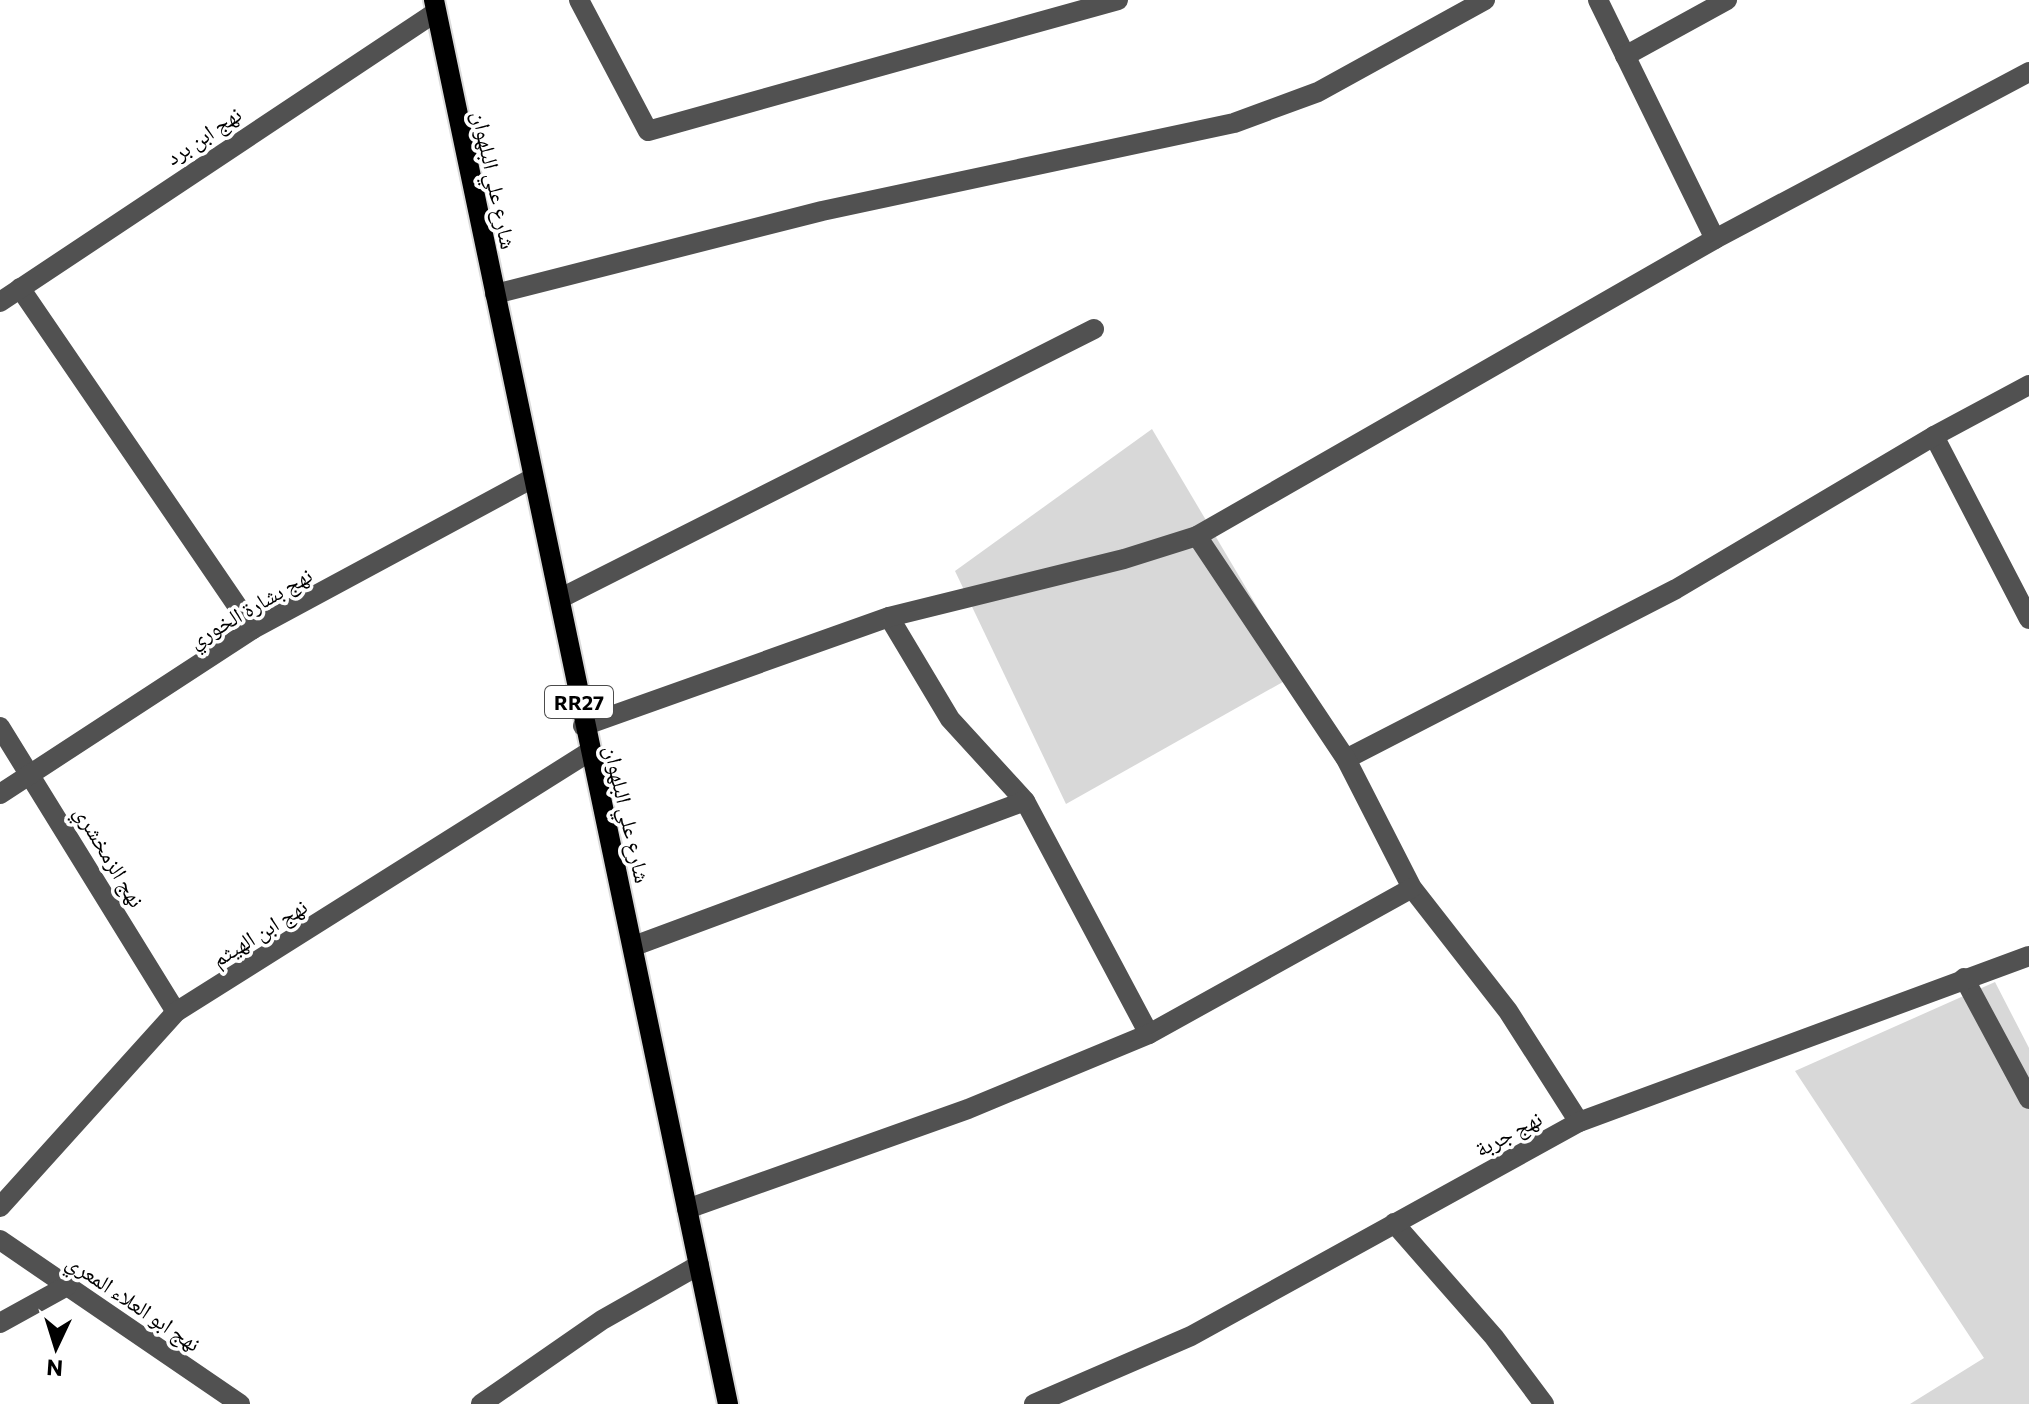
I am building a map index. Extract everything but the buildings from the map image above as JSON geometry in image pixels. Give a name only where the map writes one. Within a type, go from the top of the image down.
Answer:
[{"type":"main road","name":"شارع علي البلهوان","points":[[435,6],[533,478],[561,598],[583,726],[634,946],[728,1404]]},
{"type":"street","points":[[579,0],[648,131],[1118,0]]},
{"type":"street","points":[[495,294],[822,211],[1234,123],[1309,96],[1485,0]]},
{"type":"street","points":[[1598,0],[1715,239]]},
{"type":"street","points":[[1625,56],[1727,0]]},
{"type":"street","name":"نهج ابن برد","points":[[0,302],[435,6]]},
{"type":"street","points":[[583,726],[889,617],[1124,559],[1197,536],[1715,239],[2029,72]]},
{"type":"street","points":[[20,288],[253,629]]},
{"type":"street","points":[[561,598],[1094,329]]},
{"type":"street","points":[[1346,759],[1676,589],[1934,436],[2029,385]]},
{"type":"street","points":[[1934,436],[2029,619]]},
{"type":"street","name":"نهج بشارة الخوري","points":[[0,794],[253,629],[533,478]]},
{"type":"street","points":[[1197,536],[1223,580],[1346,759],[1412,888],[1508,1011],[1579,1122]]},
{"type":"street","points":[[889,617],[950,719],[1025,801],[1149,1034]]},
{"type":"street","name":"نهج الزمخشري","points":[[0,727],[31,772],[176,1012]]},
{"type":"street","name":"نهج ابن الهيثم","points":[[0,1207],[176,1012],[589,752]]},
{"type":"street","points":[[634,946],[1025,801]]},
{"type":"street","points":[[687,1209],[968,1109],[1149,1034],[1412,888]]},
{"type":"street","name":"نهج جربة","points":[[1034,1404],[1069,1398],[1191,1336],[1579,1122],[2029,956]]},
{"type":"street","points":[[1964,978],[2029,1099]]},
{"type":"street","points":[[1394,1223],[1494,1337],[1544,1404]]},
{"type":"street","name":"نهج ابو العلاء المعري","points":[[0,1240],[240,1404]]},
{"type":"street","points":[[481,1404],[602,1320],[699,1265]]},
{"type":"street","points":[[0,1323],[67,1286]]},
{"type":"shaded area","points":[[1152,429],[1297,674],[1066,804],[955,571]]},
{"type":"shaded area","points":[[1995,982],[2029,1048],[2029,1404],[1910,1404],[1984,1358],[1795,1071]]}]
